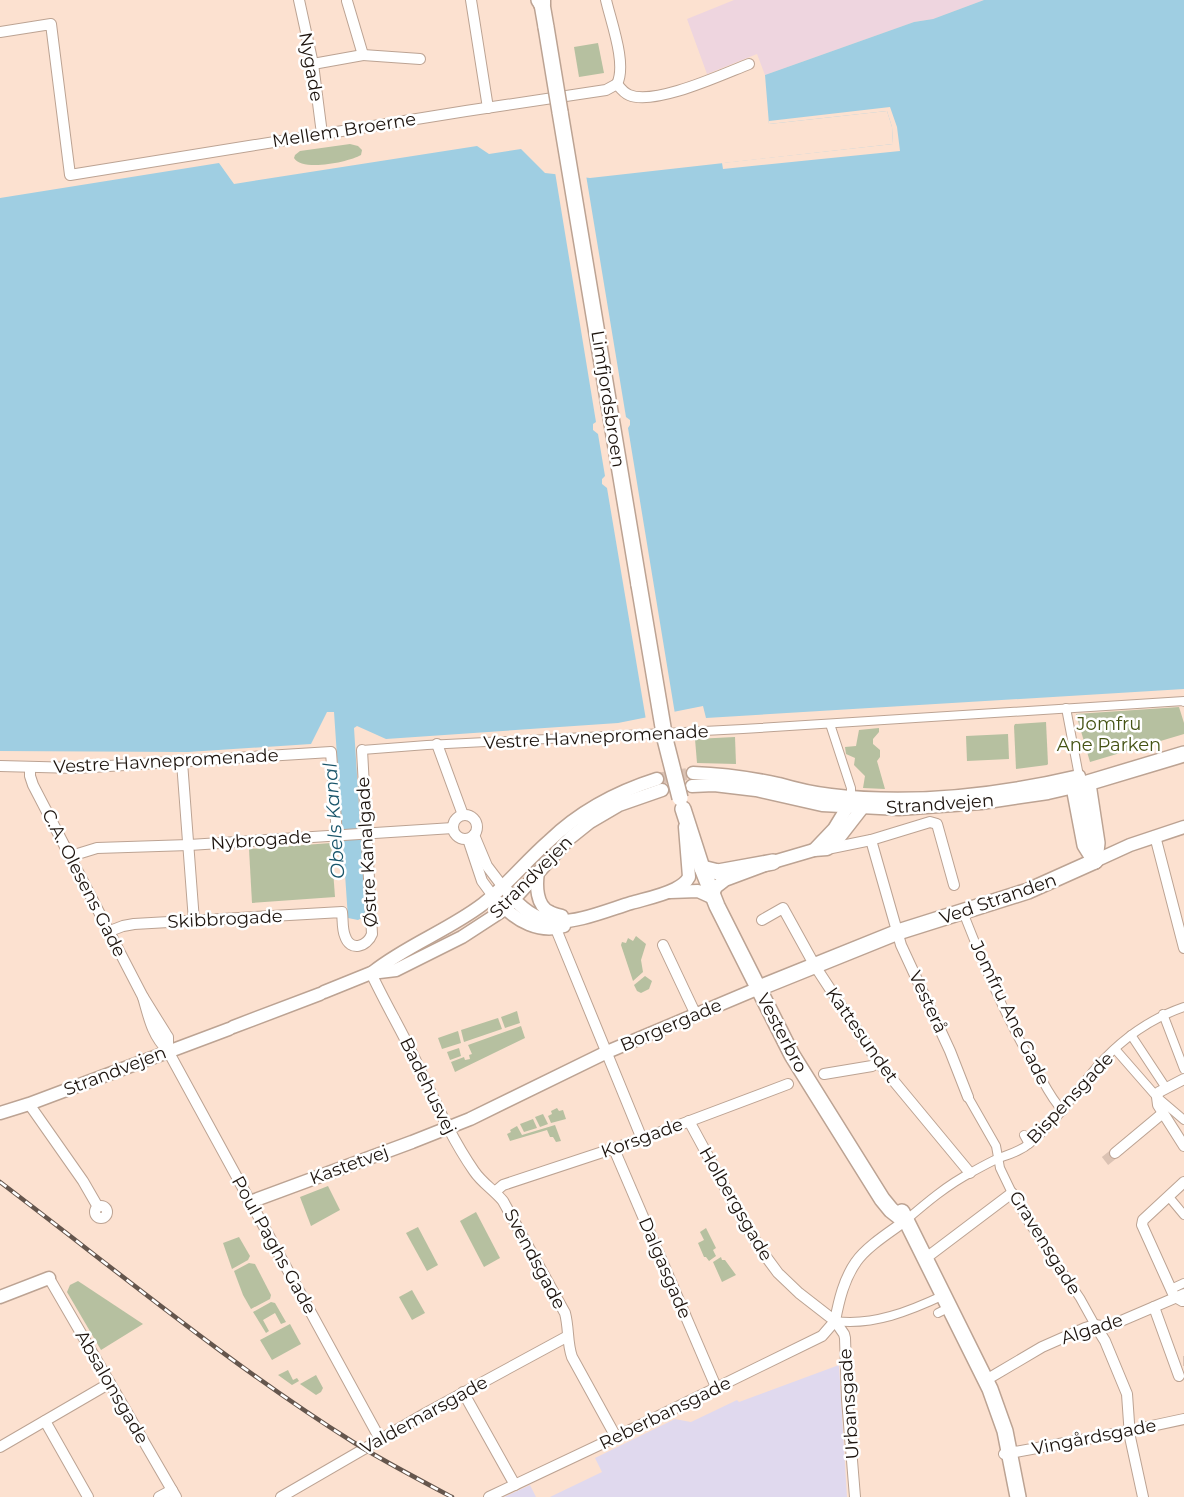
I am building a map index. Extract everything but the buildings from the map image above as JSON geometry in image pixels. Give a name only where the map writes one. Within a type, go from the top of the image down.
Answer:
[{"type":"main road","name":"Limfjordsbroen","points":[[542,2],[665,740],[682,804]]},
{"type":"main road","name":"Strandvejen","points":[[1080,782],[1184,746]]},
{"type":"main road","name":"Strandvejen","points":[[1080,782],[1184,754]]},
{"type":"main road","points":[[1080,782],[1097,843],[1095,860]]},
{"type":"main road","name":"Vesterbro","points":[[682,804],[713,898]]},
{"type":"main road","name":"Vesterbro","points":[[682,804],[698,870],[792,1056],[882,1199],[891,1210],[905,1221],[926,1258],[944,1305],[986,1380],[1018,1497]]},
{"type":"main road","name":"Ved Stranden","points":[[898,932],[1028,891],[1095,860]]},
{"type":"main road","points":[[702,868],[718,872],[773,862]]},
{"type":"main road","name":"Borgergade","points":[[759,988],[898,932]]},
{"type":"main road","name":"Vesterbro","points":[[1007,1454],[1014,1497]]},
{"type":"street","name":"Nygade","points":[[299,0],[313,64],[322,134]]},
{"type":"street","points":[[471,0],[488,108]]},
{"type":"street","points":[[606,0],[612,20],[621,72],[617,84],[630,96],[646,97],[677,91],[749,64]]},
{"type":"street","points":[[348,1],[363,55]]},
{"type":"street","name":"Mellem Broerne","points":[[0,32],[51,24],[70,174],[606,90],[617,84]]},
{"type":"street","points":[[313,64],[363,55],[420,59]]},
{"type":"street","name":"Vestre Havnepromenade","points":[[362,750],[437,744],[830,724],[1184,700],[1184,702]]},
{"type":"street","points":[[1066,708],[1080,782]]},
{"type":"street","points":[[814,850],[829,835],[850,802],[851,788],[830,724]]},
{"type":"street","points":[[437,744],[464,815]]},
{"type":"street","name":"Østre Kanalgade","points":[[342,912],[344,936],[347,941],[352,945],[364,945],[372,934],[365,834],[362,750]]},
{"type":"street","name":"Vestre Havnepromenade","points":[[0,766],[77,768],[331,752],[339,835]]},
{"type":"street","points":[[182,762],[194,921]]},
{"type":"street","name":"C.A. Olesens Gade","points":[[30,767],[33,785],[143,997],[168,1037],[168,1051]]},
{"type":"street","name":"Strandvejen","points":[[0,1113],[29,1104],[231,1028],[371,973],[390,959],[460,918],[493,896],[548,841],[587,810],[610,797],[657,778]]},
{"type":"street","name":"Strandvejen","points":[[692,779],[714,785],[756,790],[822,805],[948,797],[1080,782]]},
{"type":"street","name":"Strandvejen","points":[[850,802],[863,807],[899,809],[956,806],[1048,793],[1080,782]]},
{"type":"street","name":"Strandvejen","points":[[371,973],[396,970],[462,937],[509,904],[570,838],[590,822],[619,805],[662,790]]},
{"type":"street","points":[[471,837],[487,866],[504,887],[515,917],[536,928],[556,929],[582,918],[668,892],[685,882],[689,876],[682,804]]},
{"type":"street","points":[[827,850],[836,843],[863,807]]},
{"type":"street","points":[[464,815],[475,820],[477,828],[471,837],[464,840],[456,836],[453,828],[456,819],[464,815]]},
{"type":"street","name":"Ved Stranden","points":[[871,840],[935,822],[954,885]]},
{"type":"street","name":"Ved Stranden","points":[[1095,860],[1119,849],[1184,827]]},
{"type":"street","name":"Nybrogade","points":[[71,856],[96,848],[189,845],[453,828]]},
{"type":"street","points":[[1155,836],[1184,948]]},
{"type":"street","points":[[471,837],[482,881],[493,896],[509,904],[524,908],[541,918],[552,921],[582,918]]},
{"type":"street","points":[[668,892],[698,891],[713,898],[716,887],[725,880],[773,862],[814,850],[827,850],[871,840]]},
{"type":"street","name":"Vesterå","points":[[871,840],[901,945],[944,1035],[968,1097],[996,1146],[997,1159]]},
{"type":"street","points":[[538,872],[536,882],[540,903],[548,912],[582,918]]},
{"type":"street","name":"Kattesundet","points":[[762,920],[783,908],[814,966],[878,1062],[970,1173]]},
{"type":"street","name":"Skibbrogade","points":[[110,931],[134,924],[342,912]]},
{"type":"street","name":"Jomfru Ane Gade","points":[[962,912],[1007,1016],[1056,1104],[1063,1111]]},
{"type":"street","points":[[556,929],[642,1139]]},
{"type":"street","points":[[662,945],[696,1014]]},
{"type":"street","name":"Badehusvej","points":[[371,973],[388,1010],[402,1032],[448,1128],[475,1173],[483,1182],[496,1191]]},
{"type":"street","name":"Borgergade","points":[[448,1128],[607,1052],[759,988]]},
{"type":"street","name":"Bispensgade","points":[[905,1221],[947,1187],[970,1173],[1029,1144],[1063,1111],[1091,1074],[1115,1049],[1131,1035],[1163,1014],[1184,1007]]},
{"type":"street","points":[[1163,1014],[1184,1069]]},
{"type":"street","points":[[1131,1035],[1166,1088]]},
{"type":"street","points":[[1115,1049],[1157,1097],[1184,1120]]},
{"type":"street","name":"Poul Paghs Gade","points":[[168,1051],[380,1439]]},
{"type":"street","points":[[1134,1070],[1146,1059]]},
{"type":"street","points":[[824,1074],[872,1066],[878,1062]]},
{"type":"street","points":[[1184,1079],[1159,1092],[1157,1097],[1158,1105],[1184,1146]]},
{"type":"street","name":"Korsgade","points":[[496,1191],[503,1185],[614,1149],[788,1084]]},
{"type":"street","points":[[29,1104],[93,1196],[98,1207]]},
{"type":"street","points":[[1116,1153],[1163,1113]]},
{"type":"street","name":"Holbergsgade","points":[[689,1121],[746,1226],[764,1254],[778,1273],[799,1293],[835,1320]]},
{"type":"street","name":"Kastetvej","points":[[250,1202],[448,1128]]},
{"type":"street","points":[[1024,1135],[1029,1144]]},
{"type":"street","name":"Dalgasgade","points":[[614,1149],[716,1387]]},
{"type":"street","name":"Gravensgade","points":[[997,1159],[1012,1193],[1080,1298],[1095,1325]]},
{"type":"street","points":[[1178,1296],[1142,1225],[1143,1220],[1184,1182]]},
{"type":"street","name":"Svendsgade","points":[[496,1191],[504,1201],[564,1313],[568,1324],[569,1347],[572,1357],[616,1438]]},
{"type":"street","points":[[926,1258],[1012,1193]]},
{"type":"street","points":[[1169,1197],[1184,1215]]},
{"type":"street","points":[[905,1221],[856,1261],[840,1294],[835,1320],[850,1323],[944,1305]]},
{"type":"street","points":[[0,1298],[49,1278]]},
{"type":"street","name":"Absalonsgade","points":[[49,1278],[174,1493]]},
{"type":"street","name":"Algade","points":[[986,1380],[1042,1347],[1095,1325],[1107,1327],[1154,1308],[1178,1296],[1184,1283]]},
{"type":"street","points":[[1154,1308],[1179,1363],[1180,1376]]},
{"type":"street","name":"Reberbansgade","points":[[489,1497],[616,1438],[822,1336],[835,1320]]},
{"type":"street","name":"Urbansgade","points":[[835,1320],[845,1338],[847,1399],[855,1497]]},
{"type":"street","points":[[1095,1325],[1105,1341],[1126,1394],[1129,1430],[1143,1497]]},
{"type":"street","name":"Valdemarsgade","points":[[281,1497],[463,1392],[568,1336]]},
{"type":"street","points":[[0,1447],[110,1383]]},
{"type":"street","points":[[463,1392],[515,1485]]},
{"type":"street","name":"Vingårdsgade","points":[[1007,1454],[1184,1419]]},
{"type":"street","points":[[45,1421],[88,1497]]},
{"type":"street","points":[[159,1497],[174,1493]]},
{"type":"shaded area","points":[[734,0],[984,0],[933,19],[914,22],[765,75],[757,54],[707,74],[687,19]]},
{"type":"shaded area","points":[[839,1365],[847,1497],[550,1497],[602,1472],[595,1458],[675,1419],[691,1422],[737,1400],[739,1402]]},
{"type":"shaded area","points":[[530,1485],[536,1497],[504,1497]]},
{"type":"green space","points":[[598,43],[604,73],[579,77],[574,47]]},
{"type":"green space","points":[[350,144],[358,146],[362,150],[361,155],[337,163],[316,165],[299,162],[294,158],[300,151]]},
{"type":"green space","name":"Jomfru Ane Parken","points":[[1179,707],[1184,723],[1184,734],[1090,762],[1076,714]]},
{"type":"green space","points":[[1046,722],[1048,764],[1016,769],[1015,724]]},
{"type":"green space","points":[[879,728],[879,732],[873,739],[873,744],[880,750],[880,757],[877,761],[885,789],[863,788],[865,776],[854,765],[855,758],[846,754],[845,747],[856,746],[859,730]]},
{"type":"green space","points":[[1008,734],[1009,759],[967,761],[966,736]]},
{"type":"green space","points":[[735,737],[736,764],[697,763],[695,739]]},
{"type":"green space","points":[[331,843],[335,897],[252,903],[249,849]]},
{"type":"green space","points":[[636,936],[646,944],[641,960],[643,972],[633,981],[621,945],[622,942],[626,943],[628,938],[633,941]]},
{"type":"green space","points":[[645,976],[652,981],[649,989],[641,993],[637,991],[634,985]]},
{"type":"green space","points":[[517,1011],[520,1023],[505,1028],[501,1017]]},
{"type":"green space","points":[[498,1018],[502,1029],[464,1042],[461,1030]]},
{"type":"green space","points":[[521,1026],[525,1038],[455,1072],[451,1062],[464,1057],[465,1060],[470,1059],[469,1055],[472,1054],[468,1045]]},
{"type":"green space","points":[[458,1031],[461,1043],[442,1049],[438,1038]]},
{"type":"green space","points":[[459,1048],[461,1056],[450,1060],[447,1052]]},
{"type":"green space","points":[[557,1108],[559,1111],[563,1110],[566,1119],[551,1123],[548,1116],[552,1114],[551,1111]]},
{"type":"green space","points":[[543,1114],[548,1124],[540,1127],[535,1117]]},
{"type":"green space","points":[[533,1119],[537,1128],[524,1132],[520,1124]]},
{"type":"green space","points":[[555,1125],[561,1141],[556,1142],[553,1137],[550,1137],[547,1130],[510,1141],[507,1134],[517,1126],[522,1135]]},
{"type":"green space","points":[[328,1186],[340,1210],[311,1226],[300,1197]]},
{"type":"green space","points":[[476,1212],[500,1258],[484,1267],[460,1221]]},
{"type":"green space","points":[[418,1227],[438,1265],[427,1271],[406,1233]]},
{"type":"green space","points":[[706,1228],[716,1248],[713,1250],[716,1256],[709,1261],[704,1257],[698,1243],[704,1240],[700,1232]]},
{"type":"green space","points":[[239,1237],[250,1256],[248,1260],[232,1269],[223,1243]]},
{"type":"green space","points":[[721,1257],[736,1275],[722,1282],[713,1262]]},
{"type":"green space","points":[[249,1263],[255,1264],[271,1295],[270,1299],[251,1309],[243,1295],[234,1271]]},
{"type":"green space","points":[[78,1281],[143,1324],[101,1350],[67,1292],[70,1285]]},
{"type":"green space","points":[[412,1290],[425,1313],[412,1320],[399,1297]]},
{"type":"green space","points":[[271,1302],[275,1303],[286,1322],[281,1324],[275,1313],[263,1320],[269,1331],[266,1333],[253,1312]]},
{"type":"green space","points":[[290,1324],[301,1344],[272,1360],[260,1340]]},
{"type":"green space","points":[[288,1370],[293,1380],[297,1378],[299,1381],[292,1385],[278,1375]]},
{"type":"green space","points":[[316,1375],[323,1388],[316,1395],[300,1384]]},
{"type":"water","points":[[984,0],[1184,0],[1184,689],[706,718],[703,706],[618,723],[386,739],[357,726],[354,728],[366,916],[358,920],[348,918],[334,712],[327,712],[311,744],[188,752],[0,751],[0,198],[219,163],[234,184],[477,146],[489,154],[521,149],[545,173],[590,178],[893,144],[892,127],[887,111],[769,124],[765,75],[914,22],[933,19]]},
{"type":"pier","points":[[890,107],[897,127],[900,151],[723,169],[722,163],[893,144],[892,127],[887,111],[769,124],[769,121]]},
{"type":"pier","points":[[555,172],[586,175],[626,417],[630,420],[628,428],[675,714],[646,720],[607,488],[602,484],[602,479],[605,476],[598,434],[593,430],[593,424],[596,422]]},
{"type":"tunnel","points":[[657,779],[693,773]]},
{"type":"tunnel","points":[[1105,1161],[1115,1153]]},
{"type":"railway","points":[[0,1182],[173,1316],[262,1381],[365,1449],[452,1497]]},
{"type":"water label","name":"Obels Kanal","points":[[334,821]]}]
